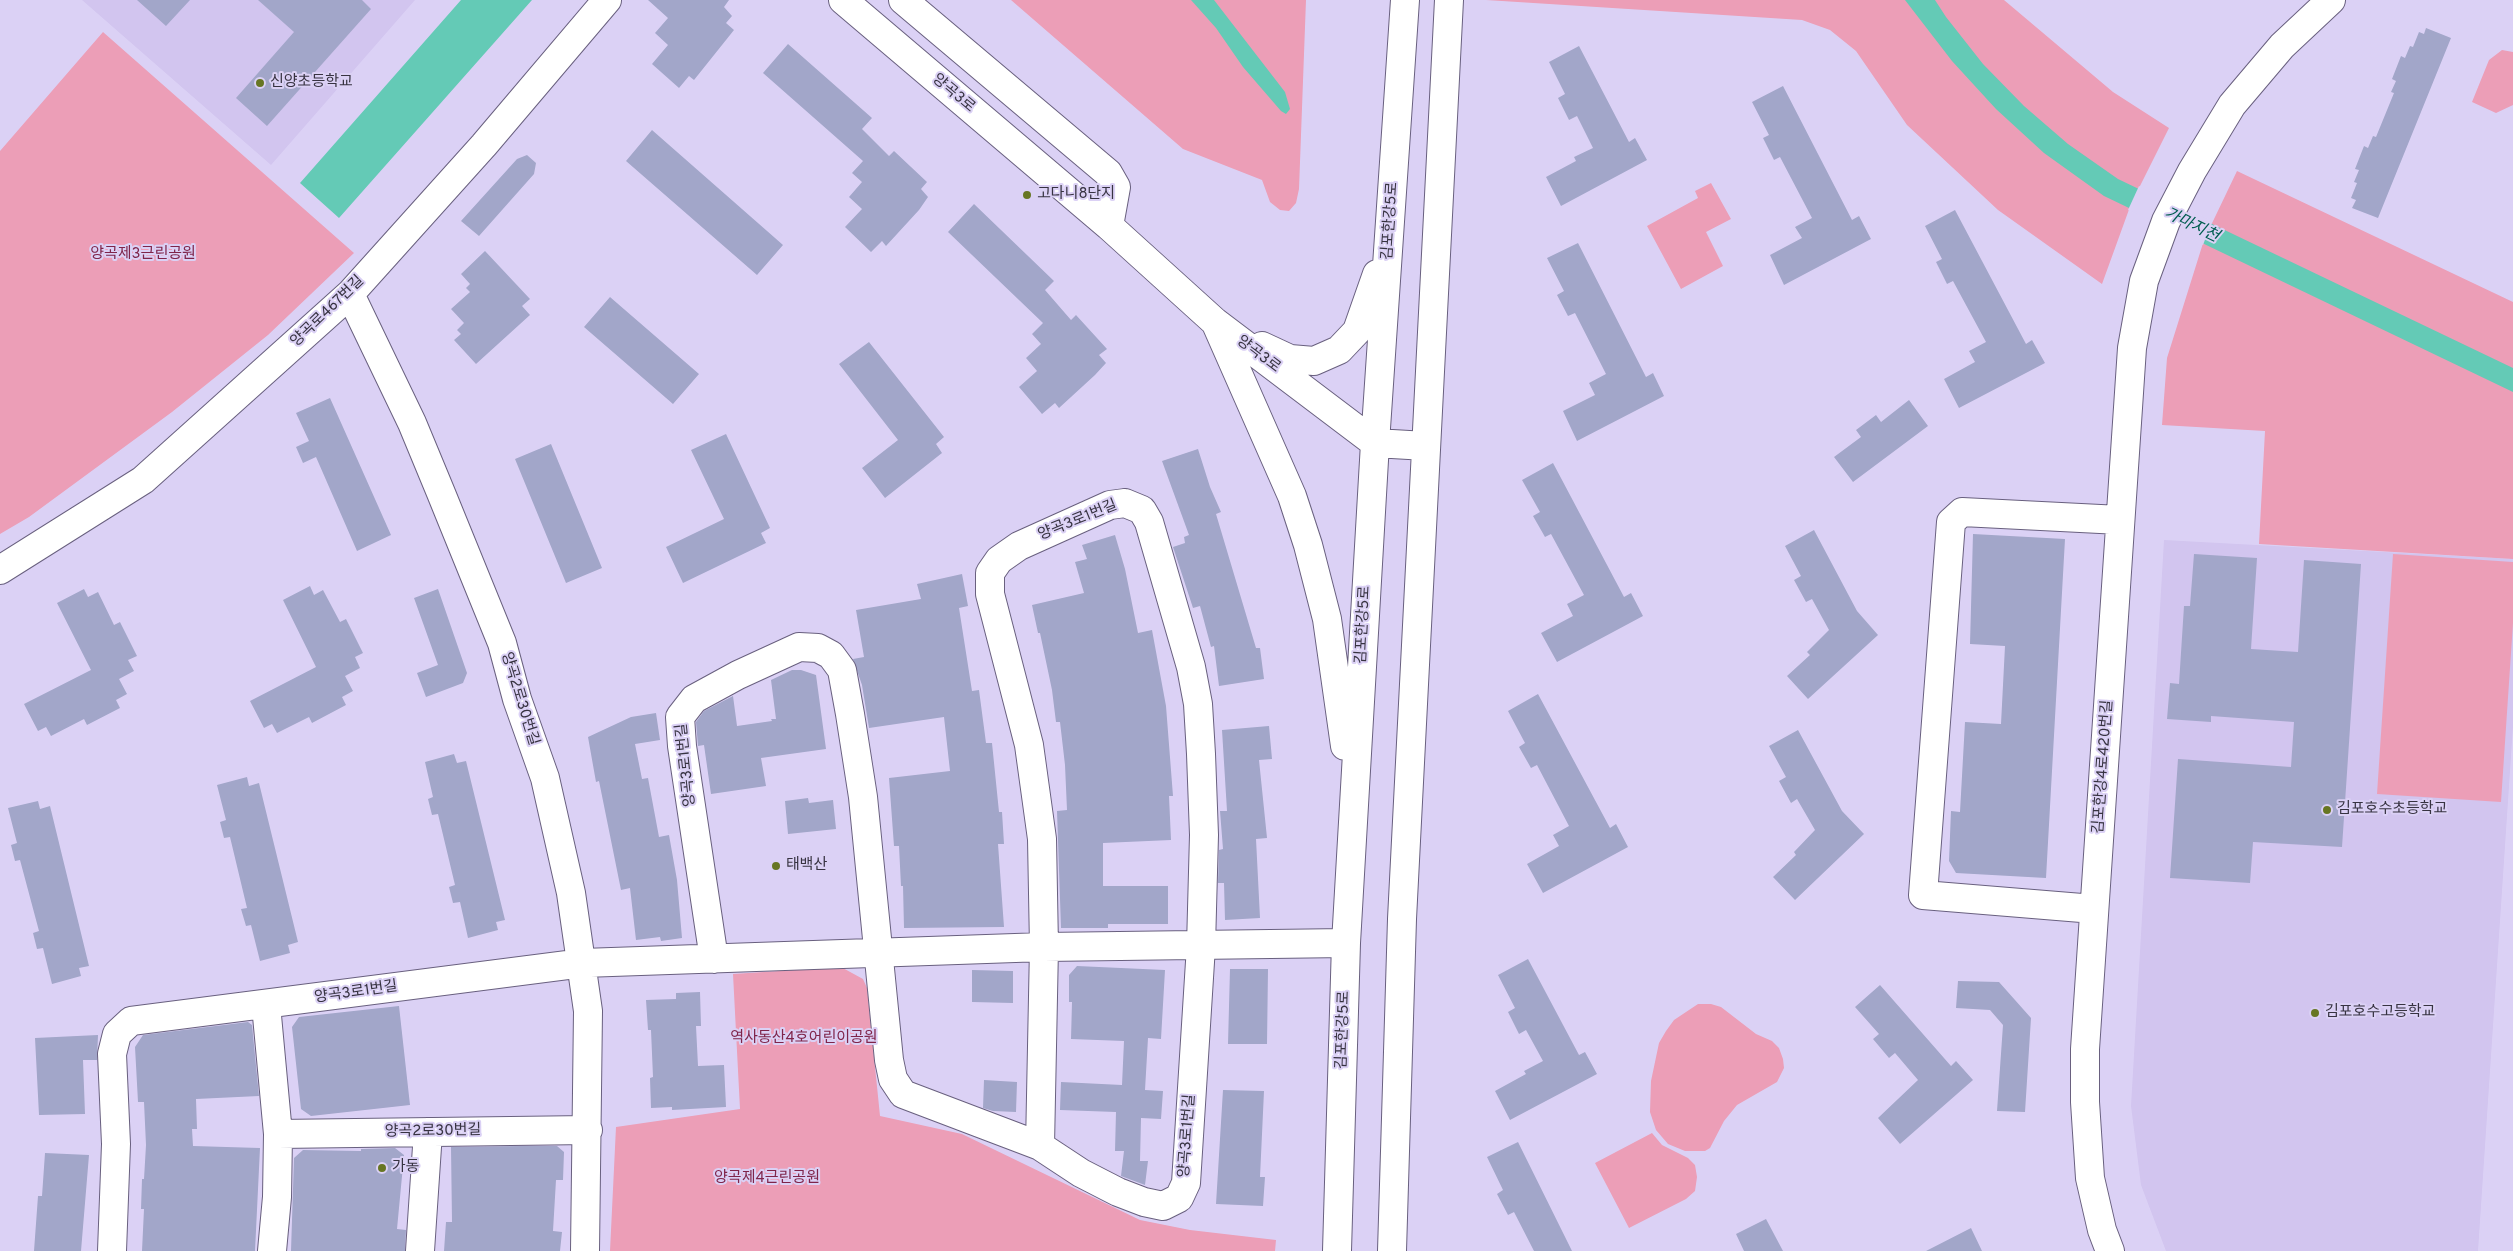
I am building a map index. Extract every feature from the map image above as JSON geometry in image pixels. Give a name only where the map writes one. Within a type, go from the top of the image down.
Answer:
[{"type":"street","name":"양곡로467번길","points":[[0,570],[142,480],[350,294],[484,144],[606,0]]},
{"type":"street","name":"양곡3로","points":[[843,0],[1109,226],[1215,322],[1375,443]]},
{"type":"street","points":[[903,0],[1108,173],[1116,188],[1109,226]]},
{"type":"street","name":"김포한강5로","points":[[1337,1251],[1346,943],[1375,443],[1392,219],[1405,0]]},
{"type":"street","points":[[1392,1251],[1402,919],[1449,0]]},
{"type":"street","name":"김포한강4로420번길","points":[[2110,1251],[2102,1230],[2090,1178],[2085,1102],[2085,1049],[2132,348],[2144,281],[2166,221],[2192,171],[2232,106],[2282,46],[2331,0]]},
{"type":"street","points":[[1215,322],[1290,359],[1314,360],[1339,350],[1357,331],[1366,308],[1392,219]]},
{"type":"street","name":"양곡2로30번길","points":[[350,294],[412,424],[502,643],[517,699],[545,778],[571,894],[583,963],[588,1011],[586,1251]]},
{"type":"street","points":[[1215,322],[1292,496],[1308,546],[1327,618],[1354,806]]},
{"type":"street","points":[[1375,443],[1426,446]]},
{"type":"street","name":"양곡3로1번길","points":[[714,959],[682,746],[680,718],[694,699],[799,647],[818,648],[831,655],[842,670],[862,797],[880,953],[889,1060],[893,1079],[903,1094],[1040,1146],[1081,1173],[1118,1192],[1144,1202],[1163,1206],[1179,1198],[1186,1183],[1201,946],[1204,835],[1198,704],[1191,667],[1149,522],[1142,510],[1125,503],[1110,505],[1019,546],[999,560],[990,573],[990,594],[1029,745],[1037,789],[1042,839],[1044,948],[1040,1146]]},
{"type":"street","points":[[2094,909],[1922,896],[1951,522],[1962,512],[2120,520]]},
{"type":"street","name":"양곡3로1번길","points":[[112,1251],[116,1144],[112,1054],[116,1034],[131,1020],[266,1005],[583,963],[1044,948],[1346,943]]},
{"type":"street","points":[[266,1005],[278,1134],[277,1197],[272,1251]]},
{"type":"street","name":"양곡2로30번길","points":[[278,1134],[588,1130]]},
{"type":"street","points":[[420,1251],[428,1132]]},
{"type":"shaded area","name":"신양초등학교","points":[[82,0],[415,0],[271,165]]},
{"type":"shaded area","points":[[2164,540],[2513,559],[2513,726],[2478,1251],[2166,1251],[2141,1185],[2131,1106]]},
{"type":"green space","points":[[1011,0],[1306,0],[1299,189],[1296,203],[1289,211],[1280,210],[1270,202],[1262,180],[1183,149]]},
{"type":"green space","points":[[1486,0],[2004,0],[2113,92],[2169,128],[2131,204],[2102,284],[1998,210],[1907,125],[1856,51],[1830,30],[1802,20]]},
{"type":"green space","name":"양곡제3근린공원","points":[[103,32],[354,253],[268,335],[172,412],[29,517],[0,534],[0,151]]},
{"type":"green space","points":[[2502,50],[2513,52],[2513,105],[2496,113],[2472,102],[2489,60]]},
{"type":"green space","points":[[2237,171],[2513,302],[2513,559],[2259,544],[2265,431],[2162,425],[2167,358],[2204,240]]},
{"type":"green space","points":[[1711,183],[1731,219],[1706,232],[1723,266],[1681,289],[1647,226],[1698,198],[1695,191]]},
{"type":"green space","points":[[2393,554],[2513,562],[2513,623],[2501,802],[2377,794]]},
{"type":"green space","name":"양곡제4근린공원","points":[[841,967],[863,979],[867,988],[880,1116],[962,1134],[1140,1220],[1190,1230],[1276,1240],[1275,1251],[610,1251],[616,1127],[740,1109],[733,974]]},
{"type":"green space","points":[[1698,1004],[1711,1004],[1721,1007],[1756,1034],[1772,1041],[1779,1048],[1784,1068],[1777,1082],[1737,1105],[1724,1121],[1710,1148],[1705,1151],[1685,1151],[1668,1144],[1656,1130],[1650,1112],[1651,1081],[1659,1043],[1666,1031],[1674,1020]]},
{"type":"green space","points":[[1652,1133],[1662,1145],[1688,1158],[1695,1165],[1697,1177],[1695,1191],[1686,1199],[1629,1228],[1595,1163]]},
{"type":"water","points":[[461,0],[532,0],[339,218],[300,183]]},
{"type":"water","points":[[1191,0],[1214,0],[1285,92],[1290,109],[1286,114],[1281,111],[1243,67],[1216,28]]},
{"type":"water","name":"가마지천","points":[[1905,0],[1935,0],[1983,64],[2024,106],[2068,144],[2118,179],[2513,368],[2513,392],[2104,196],[2044,153],[1996,109],[1952,61]]},
{"type":"pier","points":[[2139,186],[2212,221],[2203,245],[2128,210]]},
{"type":"building","points":[[137,0],[190,0],[166,26]]},
{"type":"building","points":[[258,0],[362,0],[371,9],[267,126],[236,98],[294,32]]},
{"type":"building","points":[[648,0],[729,0],[724,7],[732,16],[726,23],[734,30],[694,80],[689,76],[679,88],[652,64],[668,45],[655,33],[668,18]]},
{"type":"building","points":[[2426,28],[2451,38],[2378,218],[2352,208],[2356,200],[2351,198],[2357,183],[2354,182],[2359,170],[2355,169],[2364,146],[2368,148],[2373,136],[2376,137],[2394,93],[2391,92],[2396,81],[2392,79],[2401,56],[2405,58],[2410,46],[2413,47],[2419,32],[2424,34]]},
{"type":"building","points":[[788,44],[872,118],[862,129],[889,156],[894,151],[927,182],[921,189],[928,197],[919,210],[886,246],[882,241],[871,252],[845,227],[862,209],[849,197],[862,182],[852,173],[863,161],[763,73]]},
{"type":"building","points":[[1579,46],[1629,142],[1635,138],[1647,160],[1561,206],[1546,177],[1576,161],[1574,157],[1593,148],[1577,116],[1569,120],[1558,98],[1565,94],[1549,62]]},
{"type":"building","points":[[1783,86],[1852,220],[1859,216],[1871,239],[1784,285],[1770,255],[1802,238],[1795,227],[1812,218],[1780,157],[1774,160],[1763,138],[1769,135],[1752,102]]},
{"type":"building","points":[[652,130],[783,245],[757,275],[626,161]]},
{"type":"building","points":[[527,155],[536,163],[534,174],[479,236],[461,221],[517,159]]},
{"type":"building","points":[[974,204],[1054,281],[1045,290],[1071,320],[1076,315],[1107,349],[1099,355],[1106,363],[1059,408],[1055,403],[1042,414],[1019,387],[1037,371],[1026,358],[1041,344],[1032,334],[1043,323],[948,232]]},
{"type":"building","points":[[1955,210],[2026,344],[2032,340],[2045,363],[1959,408],[1944,379],[1975,362],[1969,351],[1986,342],[1953,281],[1947,284],[1936,262],[1942,259],[1925,226]]},
{"type":"building","points":[[1578,243],[1646,377],[1653,373],[1664,396],[1577,441],[1563,411],[1595,395],[1589,383],[1606,374],[1575,313],[1568,316],[1557,295],[1564,291],[1547,258]]},
{"type":"building","points":[[485,251],[530,299],[522,306],[530,315],[476,364],[454,340],[461,334],[457,330],[464,323],[451,309],[470,292],[466,288],[470,284],[461,274]]},
{"type":"building","points":[[610,297],[699,374],[673,404],[584,327]]},
{"type":"building","points":[[869,342],[944,437],[936,444],[942,453],[885,498],[862,468],[898,440],[839,364]]},
{"type":"building","points":[[330,398],[391,535],[357,551],[316,457],[303,463],[296,447],[309,441],[296,413]]},
{"type":"building","points":[[1909,400],[1928,426],[1853,482],[1834,457],[1861,437],[1856,430],[1876,415],[1881,422]]},
{"type":"building","points":[[726,434],[770,528],[761,533],[766,543],[683,583],[666,547],[724,519],[691,450]]},
{"type":"building","points":[[551,444],[602,568],[566,583],[515,459]]},
{"type":"building","points":[[1198,449],[1210,487],[1221,512],[1216,514],[1256,648],[1260,648],[1264,679],[1219,686],[1214,646],[1211,647],[1200,606],[1193,608],[1173,547],[1185,543],[1184,537],[1189,535],[1162,461]]},
{"type":"building","points":[[1553,463],[1624,597],[1631,593],[1643,616],[1557,662],[1541,633],[1573,616],[1567,604],[1584,595],[1551,534],[1545,537],[1533,516],[1540,512],[1522,480]]},
{"type":"building","points":[[1814,530],[1857,611],[1878,635],[1808,699],[1787,676],[1810,655],[1807,652],[1829,630],[1812,599],[1806,602],[1794,580],[1801,576],[1785,546]]},
{"type":"building","points":[[1973,534],[2065,539],[2046,878],[1956,873],[1949,861],[1951,811],[1960,812],[1965,722],[2001,724],[2005,646],[1970,644]]},
{"type":"building","points":[[1115,535],[1125,569],[1138,633],[1152,630],[1166,706],[1173,796],[1169,796],[1171,840],[1103,843],[1103,886],[1168,886],[1168,924],[1108,924],[1108,928],[1061,928],[1057,811],[1067,810],[1065,765],[1060,722],[1056,722],[1052,690],[1032,605],[1084,593],[1075,562],[1087,559],[1082,545]]},
{"type":"building","points":[[2194,554],[2257,558],[2251,649],[2298,652],[2304,560],[2361,564],[2342,847],[2253,842],[2250,883],[2170,878],[2178,759],[2291,767],[2294,722],[2211,716],[2211,722],[2167,719],[2170,683],[2179,684],[2184,606],[2190,606]]},
{"type":"building","points":[[962,574],[968,606],[959,608],[972,691],[979,690],[986,743],[992,743],[999,812],[1002,812],[1004,844],[998,844],[1004,927],[904,928],[903,886],[901,886],[899,846],[894,846],[889,778],[950,771],[944,717],[869,728],[862,685],[853,659],[864,657],[856,610],[921,599],[917,584]]},
{"type":"building","points":[[310,586],[314,595],[323,590],[340,622],[346,619],[363,653],[355,657],[360,668],[345,676],[353,691],[342,697],[346,705],[312,723],[309,717],[277,733],[272,724],[264,728],[250,701],[316,667],[283,600]]},
{"type":"building","points":[[84,589],[88,597],[98,592],[114,625],[120,622],[137,656],[128,660],[134,671],[119,679],[127,694],[116,700],[120,708],[87,725],[84,719],[51,736],[46,727],[38,731],[24,704],[91,670],[57,603]]},
{"type":"building","points":[[438,589],[467,673],[463,683],[426,697],[417,673],[438,665],[414,598]]},
{"type":"building","points":[[792,670],[801,670],[816,675],[826,749],[761,758],[766,786],[711,794],[704,745],[698,746],[696,722],[704,711],[733,696],[737,726],[776,719],[771,680]]},
{"type":"building","points":[[1538,694],[1610,828],[1616,824],[1628,847],[1543,893],[1527,864],[1559,846],[1553,835],[1569,826],[1537,765],[1531,768],[1519,747],[1525,743],[1508,711]]},
{"type":"building","points":[[656,713],[660,740],[635,744],[642,779],[648,778],[659,837],[669,835],[677,880],[682,938],[661,941],[660,937],[636,940],[630,888],[621,890],[599,781],[596,782],[588,737],[631,717]]},
{"type":"building","points":[[1269,726],[1272,759],[1259,760],[1267,838],[1256,839],[1260,918],[1225,920],[1224,883],[1218,883],[1219,850],[1223,849],[1220,811],[1227,811],[1222,730]]},
{"type":"building","points":[[1798,730],[1842,811],[1864,834],[1795,900],[1773,877],[1796,855],[1794,852],[1815,830],[1797,799],[1791,803],[1779,781],[1786,777],[1769,746]]},
{"type":"building","points":[[454,754],[457,763],[466,761],[505,920],[496,922],[498,930],[468,938],[460,902],[453,903],[449,887],[455,885],[438,814],[432,815],[428,799],[433,797],[425,762]]},
{"type":"building","points":[[247,777],[249,786],[259,783],[298,942],[288,945],[290,953],[260,961],[251,925],[246,926],[241,909],[247,908],[230,837],[224,838],[220,822],[226,820],[217,785]]},
{"type":"building","points":[[808,798],[809,803],[833,800],[836,829],[788,834],[785,801]]},
{"type":"building","points":[[38,801],[40,809],[50,806],[89,966],[79,968],[81,976],[52,984],[43,948],[37,949],[33,933],[39,931],[20,860],[15,861],[11,845],[17,843],[8,808]]},
{"type":"building","points":[[1528,959],[1579,1055],[1585,1052],[1597,1074],[1510,1120],[1495,1091],[1526,1074],[1524,1071],[1543,1061],[1526,1030],[1519,1034],[1508,1012],[1515,1008],[1498,975]]},
{"type":"building","points":[[1077,966],[1165,970],[1161,1039],[1148,1038],[1145,1090],[1163,1091],[1161,1119],[1141,1118],[1140,1161],[1148,1161],[1145,1185],[1121,1176],[1124,1151],[1115,1151],[1116,1112],[1060,1110],[1061,1082],[1122,1085],[1124,1041],[1071,1039],[1072,1002],[1069,1002],[1069,975]]},
{"type":"building","points":[[1230,969],[1268,969],[1267,1044],[1228,1044]]},
{"type":"building","points":[[972,970],[1013,971],[1013,1003],[972,1002]]},
{"type":"building","points":[[1958,981],[1999,982],[2031,1018],[2025,1112],[1997,1111],[2003,1025],[1990,1010],[1956,1008]]},
{"type":"building","points":[[1880,985],[1951,1066],[1956,1061],[1973,1080],[1900,1144],[1878,1118],[1918,1080],[1895,1053],[1889,1058],[1873,1039],[1879,1034],[1855,1007]]},
{"type":"building","points":[[700,992],[701,1026],[696,1026],[698,1066],[724,1065],[726,1107],[672,1110],[672,1107],[651,1108],[650,1078],[653,1077],[651,1030],[648,1030],[646,1000],[676,999],[676,993]]},
{"type":"building","points":[[399,1006],[410,1105],[311,1116],[301,1109],[292,1027],[299,1017]]},
{"type":"building","points":[[248,1022],[252,1025],[259,1096],[196,1099],[197,1129],[192,1129],[193,1146],[260,1148],[255,1251],[142,1251],[144,1209],[141,1209],[142,1179],[144,1179],[146,1145],[144,1102],[138,1102],[135,1047],[143,1035]]},
{"type":"building","points":[[98,1035],[97,1060],[83,1060],[85,1114],[39,1115],[35,1038]]},
{"type":"building","points":[[984,1080],[1017,1082],[1016,1112],[993,1111],[983,1108]]},
{"type":"building","points":[[1223,1090],[1264,1091],[1260,1177],[1265,1177],[1263,1206],[1216,1204]]},
{"type":"building","points":[[1518,1142],[1572,1251],[1534,1251],[1514,1212],[1508,1215],[1497,1194],[1503,1190],[1487,1157]]},
{"type":"building","points":[[557,1146],[564,1152],[563,1180],[556,1180],[553,1231],[562,1232],[560,1251],[444,1251],[446,1222],[452,1222],[451,1147]]},
{"type":"building","points":[[395,1148],[404,1155],[397,1229],[406,1230],[405,1251],[291,1251],[294,1158],[303,1150],[361,1151],[361,1149]]},
{"type":"building","points":[[45,1153],[89,1155],[81,1251],[34,1251],[38,1196],[42,1196]]},
{"type":"building","points":[[1766,1219],[1783,1251],[1744,1251],[1736,1234]]},
{"type":"building","points":[[1971,1228],[1982,1251],[1926,1251]]},
{"type":"place","name":"신양초등학교","points":[[260,83]]},
{"type":"place","name":"고다니8단지","points":[[1027,195]]},
{"type":"place","name":"김포호수초등학교","points":[[2327,810]]},
{"type":"place","name":"태백산","points":[[776,866]]},
{"type":"place","name":"김포호수고등학교","points":[[2315,1013]]},
{"type":"place","name":"가동","points":[[382,1168]]},
{"type":"park label","name":"역사동산4호어린이공원","points":[[804,1039]]}]
